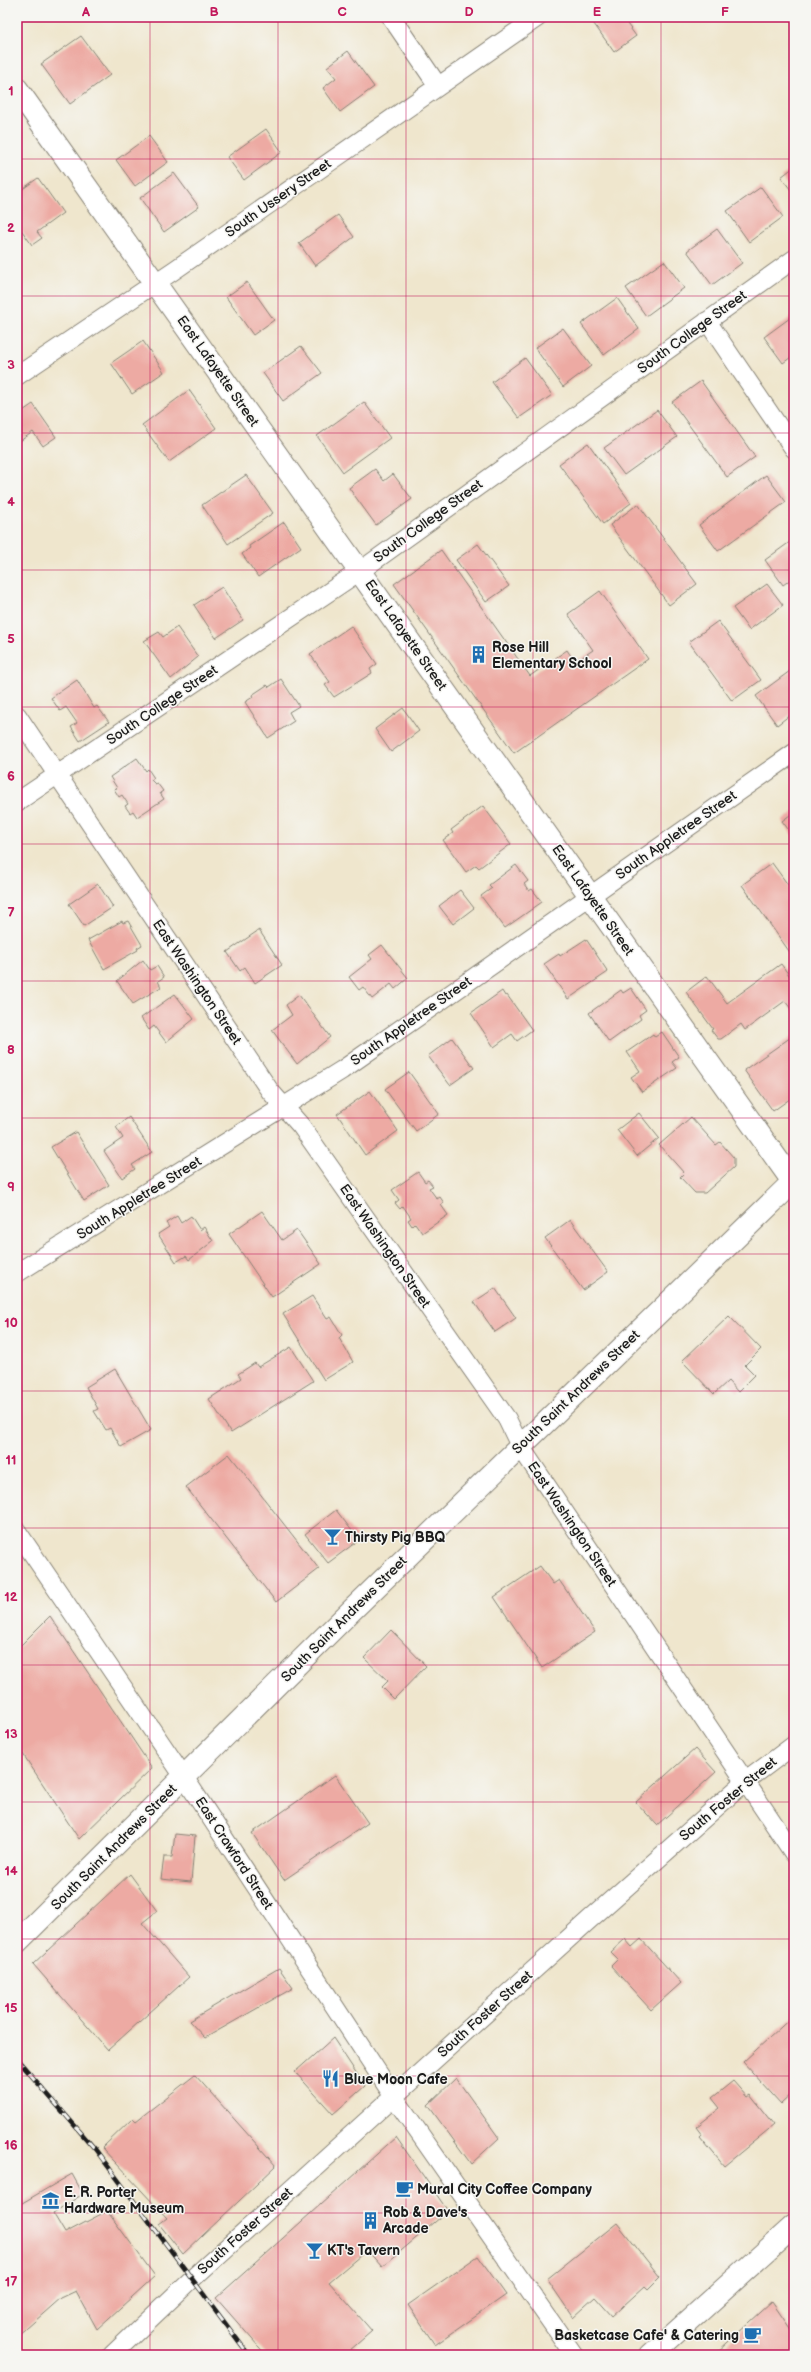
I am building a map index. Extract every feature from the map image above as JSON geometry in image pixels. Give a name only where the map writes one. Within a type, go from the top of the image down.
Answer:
[{"type":"street","points":[[391,17],[438,86]]},
{"type":"street","name":"South Ussery Street","points":[[17,376],[156,283],[538,17]]},
{"type":"street","name":"East Lafayette Street","points":[[17,89],[794,1182]]},
{"type":"street","name":"South College Street","points":[[17,802],[58,776],[360,570],[794,259]]},
{"type":"street","points":[[707,321],[794,449]]},
{"type":"street","name":"East Washington Street","points":[[17,715],[270,1091],[301,1126],[507,1419],[520,1446],[794,1854]]},
{"type":"street","name":"South Appletree Street","points":[[17,1273],[284,1108],[590,896],[794,752]]},
{"type":"street","name":"South Saint Andrews Street","points":[[17,1942],[520,1446],[794,1182]]},
{"type":"street","name":"East Crawford Street","points":[[17,1531],[24,1556],[184,1777],[394,2097],[574,2355]]},
{"type":"street","name":"South Foster Street","points":[[112,2355],[193,2278],[746,1781],[794,1745]]},
{"type":"street","points":[[650,2355],[794,2226]]},
{"type":"building","points":[[589,17],[622,17],[636,36],[614,52]]},
{"type":"building","points":[[81,36],[110,75],[70,104],[41,64]]},
{"type":"building","points":[[348,51],[374,87],[340,112],[323,88],[336,78],[327,67]]},
{"type":"building","points":[[266,129],[282,152],[244,180],[227,157]]},
{"type":"building","points":[[149,136],[168,162],[135,186],[116,160]]},
{"type":"building","points":[[794,167],[794,194],[781,177]]},
{"type":"building","points":[[174,173],[199,207],[164,232],[140,198]]},
{"type":"building","points":[[38,178],[63,213],[37,232],[42,238],[32,245],[17,224],[17,193]]},
{"type":"building","points":[[761,187],[783,217],[749,242],[727,211]]},
{"type":"building","points":[[338,215],[354,237],[315,266],[299,243]]},
{"type":"building","points":[[717,229],[742,263],[712,285],[687,251]]},
{"type":"building","points":[[664,261],[684,288],[646,316],[626,288]]},
{"type":"building","points":[[247,282],[274,320],[253,335],[226,297]]},
{"type":"building","points":[[617,298],[639,329],[604,355],[581,324]]},
{"type":"building","points":[[794,315],[794,355],[783,363],[764,337]]},
{"type":"building","points":[[563,328],[591,366],[563,387],[535,348]]},
{"type":"building","points":[[143,341],[164,372],[132,394],[111,363]]},
{"type":"building","points":[[301,346],[322,373],[283,401],[263,373]]},
{"type":"building","points":[[525,358],[552,395],[519,418],[492,382]]},
{"type":"building","points":[[701,381],[755,457],[727,477],[672,402]]},
{"type":"building","points":[[189,390],[216,428],[169,462],[142,425]]},
{"type":"building","points":[[364,402],[390,438],[343,472],[317,436]]},
{"type":"building","points":[[33,404],[56,437],[43,446],[33,432],[20,441],[17,437],[17,415]]},
{"type":"building","points":[[657,410],[677,437],[624,475],[604,448]]},
{"type":"building","points":[[588,443],[631,503],[603,524],[559,464]]},
{"type":"building","points":[[375,469],[384,481],[393,474],[412,499],[376,525],[349,488]]},
{"type":"building","points":[[246,475],[273,513],[228,544],[202,505]]},
{"type":"building","points":[[766,475],[786,502],[718,551],[699,525]]},
{"type":"building","points":[[638,504],[697,584],[669,605],[610,525]]},
{"type":"building","points":[[284,522],[301,547],[258,577],[242,554],[250,548],[249,546]]},
{"type":"building","points":[[794,539],[794,577],[783,585],[765,560]]},
{"type":"building","points":[[478,544],[509,586],[486,602],[456,560]]},
{"type":"building","name":"Rose Hill Elementary School","points":[[441,550],[530,676],[567,650],[575,662],[593,650],[568,614],[600,591],[648,659],[514,753],[394,584]]},
{"type":"building","points":[[767,584],[783,605],[749,630],[733,608]]},
{"type":"building","points":[[222,587],[243,620],[216,638],[194,605]]},
{"type":"building","points":[[718,621],[761,680],[732,701],[689,642]]},
{"type":"building","points":[[351,626],[377,664],[370,669],[372,673],[334,697],[325,685],[330,682],[310,654]]},
{"type":"building","points":[[177,627],[198,657],[171,679],[144,641],[159,632],[163,637]]},
{"type":"building","points":[[794,668],[794,712],[777,725],[756,696]]},
{"type":"building","points":[[281,679],[299,706],[289,712],[294,721],[268,738],[245,702],[253,697],[252,695],[267,685],[269,687]]},
{"type":"building","points":[[77,680],[94,708],[97,706],[109,722],[80,741],[71,727],[77,723],[66,707],[60,711],[51,698]]},
{"type":"building","points":[[403,708],[419,731],[391,752],[375,729]]},
{"type":"building","points":[[137,758],[146,771],[148,769],[154,778],[151,780],[155,784],[157,783],[163,791],[160,793],[164,799],[137,817],[133,811],[130,813],[125,806],[128,804],[122,795],[119,797],[114,789],[117,788],[110,777]]},
{"type":"building","points":[[483,806],[511,844],[479,868],[476,865],[466,872],[443,840],[453,833],[451,830]]},
{"type":"building","points":[[794,812],[794,837],[782,821]]},
{"type":"building","points":[[772,863],[794,893],[794,958],[742,885]]},
{"type":"building","points":[[516,865],[528,881],[524,884],[529,891],[532,889],[542,902],[505,928],[481,896],[492,888],[489,885]]},
{"type":"building","points":[[98,884],[113,907],[84,926],[69,904]]},
{"type":"building","points":[[460,890],[474,908],[453,924],[439,906]]},
{"type":"building","points":[[122,921],[123,923],[128,921],[142,945],[137,948],[138,950],[104,969],[88,940]]},
{"type":"building","points":[[259,930],[282,965],[255,983],[245,967],[240,971],[227,952]]},
{"type":"building","points":[[586,939],[608,972],[568,999],[544,964],[559,954],[560,956]]},
{"type":"building","points":[[382,945],[408,978],[395,989],[391,984],[372,999],[363,987],[359,990],[349,977],[372,959],[369,955]]},
{"type":"building","points":[[143,960],[150,970],[157,966],[164,977],[158,981],[161,987],[133,1004],[117,981]]},
{"type":"building","points":[[781,964],[794,982],[794,1013],[785,1001],[745,1030],[741,1024],[721,1039],[718,1039],[711,1030],[713,1029],[686,992],[707,976],[727,1003]]},
{"type":"building","points":[[631,988],[646,1010],[639,1015],[641,1019],[609,1042],[589,1013],[621,990],[623,993]]},
{"type":"building","points":[[502,991],[505,996],[507,995],[532,1030],[517,1041],[512,1034],[494,1047],[471,1013]]},
{"type":"building","points":[[175,994],[194,1019],[166,1042],[154,1026],[149,1030],[141,1018]]},
{"type":"building","points":[[299,995],[330,1037],[297,1064],[272,1030],[292,1015],[286,1005]]},
{"type":"building","points":[[662,1032],[679,1057],[672,1062],[677,1068],[642,1092],[631,1077],[640,1071],[627,1052],[653,1034],[655,1037]]},
{"type":"building","points":[[794,1035],[794,1096],[773,1111],[744,1070]]},
{"type":"building","points":[[452,1038],[474,1068],[450,1085],[428,1056]]},
{"type":"building","points":[[409,1072],[439,1114],[416,1131],[385,1089]]},
{"type":"building","points":[[370,1091],[398,1131],[365,1155],[337,1114]]},
{"type":"building","points":[[639,1113],[659,1138],[637,1156],[617,1130]]},
{"type":"building","points":[[129,1117],[152,1152],[132,1165],[135,1169],[122,1178],[104,1151],[123,1138],[116,1127]]},
{"type":"building","points":[[691,1117],[716,1145],[720,1142],[734,1158],[734,1167],[705,1193],[695,1193],[680,1177],[684,1173],[659,1145]]},
{"type":"building","points":[[76,1132],[109,1185],[84,1201],[51,1147]]},
{"type":"building","points":[[418,1172],[425,1182],[428,1180],[433,1186],[429,1188],[437,1199],[440,1197],[444,1203],[441,1205],[448,1215],[422,1233],[415,1223],[412,1226],[408,1220],[411,1218],[403,1206],[400,1209],[395,1203],[399,1200],[392,1190]]},
{"type":"building","points":[[262,1211],[282,1240],[297,1230],[321,1264],[272,1297],[229,1234]]},
{"type":"building","points":[[177,1216],[181,1223],[191,1216],[200,1230],[204,1227],[213,1241],[189,1260],[186,1256],[176,1262],[158,1234],[169,1227],[166,1223]]},
{"type":"building","points":[[570,1220],[608,1272],[583,1290],[545,1238]]},
{"type":"building","points":[[495,1288],[516,1318],[495,1332],[474,1302]]},
{"type":"building","points":[[312,1296],[327,1319],[331,1317],[342,1335],[339,1338],[353,1362],[324,1380],[283,1314]]},
{"type":"building","points":[[729,1316],[761,1349],[745,1365],[755,1375],[738,1392],[728,1381],[714,1394],[682,1361]]},
{"type":"building","points":[[291,1347],[313,1381],[231,1433],[209,1399],[241,1378],[238,1374],[255,1363],[258,1367]]},
{"type":"building","points":[[115,1369],[151,1430],[121,1447],[110,1428],[106,1430],[94,1411],[98,1409],[86,1387]]},
{"type":"building","points":[[229,1454],[319,1569],[276,1602],[186,1487]]},
{"type":"building","name":"Thirsty Pig BBQ","points":[[336,1510],[359,1540],[328,1563],[305,1534]]},
{"type":"building","points":[[540,1566],[553,1584],[559,1580],[595,1632],[542,1668],[494,1597]]},
{"type":"building","points":[[50,1616],[152,1768],[79,1839],[17,1745],[17,1649]]},
{"type":"building","points":[[391,1630],[426,1666],[394,1699],[382,1687],[388,1681],[364,1658]]},
{"type":"building","points":[[695,1749],[716,1772],[657,1825],[636,1802]]},
{"type":"building","points":[[335,1775],[368,1823],[284,1880],[252,1833]]},
{"type":"building","points":[[175,1834],[195,1836],[191,1882],[161,1879],[164,1857],[172,1857]]},
{"type":"building","points":[[130,1874],[157,1911],[142,1923],[189,1977],[108,2050],[33,1964]]},
{"type":"building","points":[[625,1939],[632,1947],[641,1939],[681,1983],[651,2010],[611,1966],[618,1959],[611,1952]]},
{"type":"building","points":[[279,1968],[293,1988],[205,2038],[189,2021]]},
{"type":"building","points":[[794,2015],[794,2092],[781,2104],[743,2062]]},
{"type":"building","name":"Blue Moon Cafe","points":[[333,2038],[365,2086],[333,2114],[295,2072]]},
{"type":"building","points":[[195,2075],[276,2166],[183,2254],[159,2224],[167,2218],[102,2148],[133,2118],[136,2121]]},
{"type":"building","points":[[456,2078],[499,2138],[471,2164],[428,2105]]},
{"type":"building","points":[[733,2081],[747,2097],[750,2095],[774,2125],[724,2166],[700,2137],[702,2135],[696,2127],[720,2108],[712,2098]]},
{"type":"building","points":[[396,2137],[448,2211],[382,2267],[367,2250],[329,2282],[372,2331],[349,2351],[353,2355],[266,2355],[216,2298]]},
{"type":"building","points":[[72,2174],[83,2194],[53,2213],[65,2233],[107,2211],[155,2276],[97,2329],[76,2291],[61,2298],[17,2337],[17,2206]]},
{"type":"building","points":[[617,2223],[660,2277],[648,2289],[645,2286],[612,2316],[595,2297],[573,2317],[547,2279]]},
{"type":"building","points":[[478,2256],[506,2295],[435,2345],[408,2305]]},
{"type":"building","points":[[772,2302],[794,2334],[794,2355],[717,2355],[716,2353]]},
{"type":"railway","points":[[17,2059],[95,2149],[249,2355]]},
{"type":"place","name":"Rose Hill Elementary School","points":[[479,655]]},
{"type":"place","name":"Thirsty Pig BBQ","points":[[332,1537]]},
{"type":"place","name":"Blue Moon Cafe","points":[[331,2079]]},
{"type":"place","name":"Mural City Coffee Company","points":[[404,2189]]},
{"type":"place","name":"E. R. Porter Hardware Museum","points":[[51,2200]]},
{"type":"place","name":"Rob & Dave's Arcade","points":[[370,2220]]},
{"type":"place","name":"KT's Tavern","points":[[314,2250]]},
{"type":"place","name":"Basketcase Cafe' & Catering","points":[[752,2335]]}]
